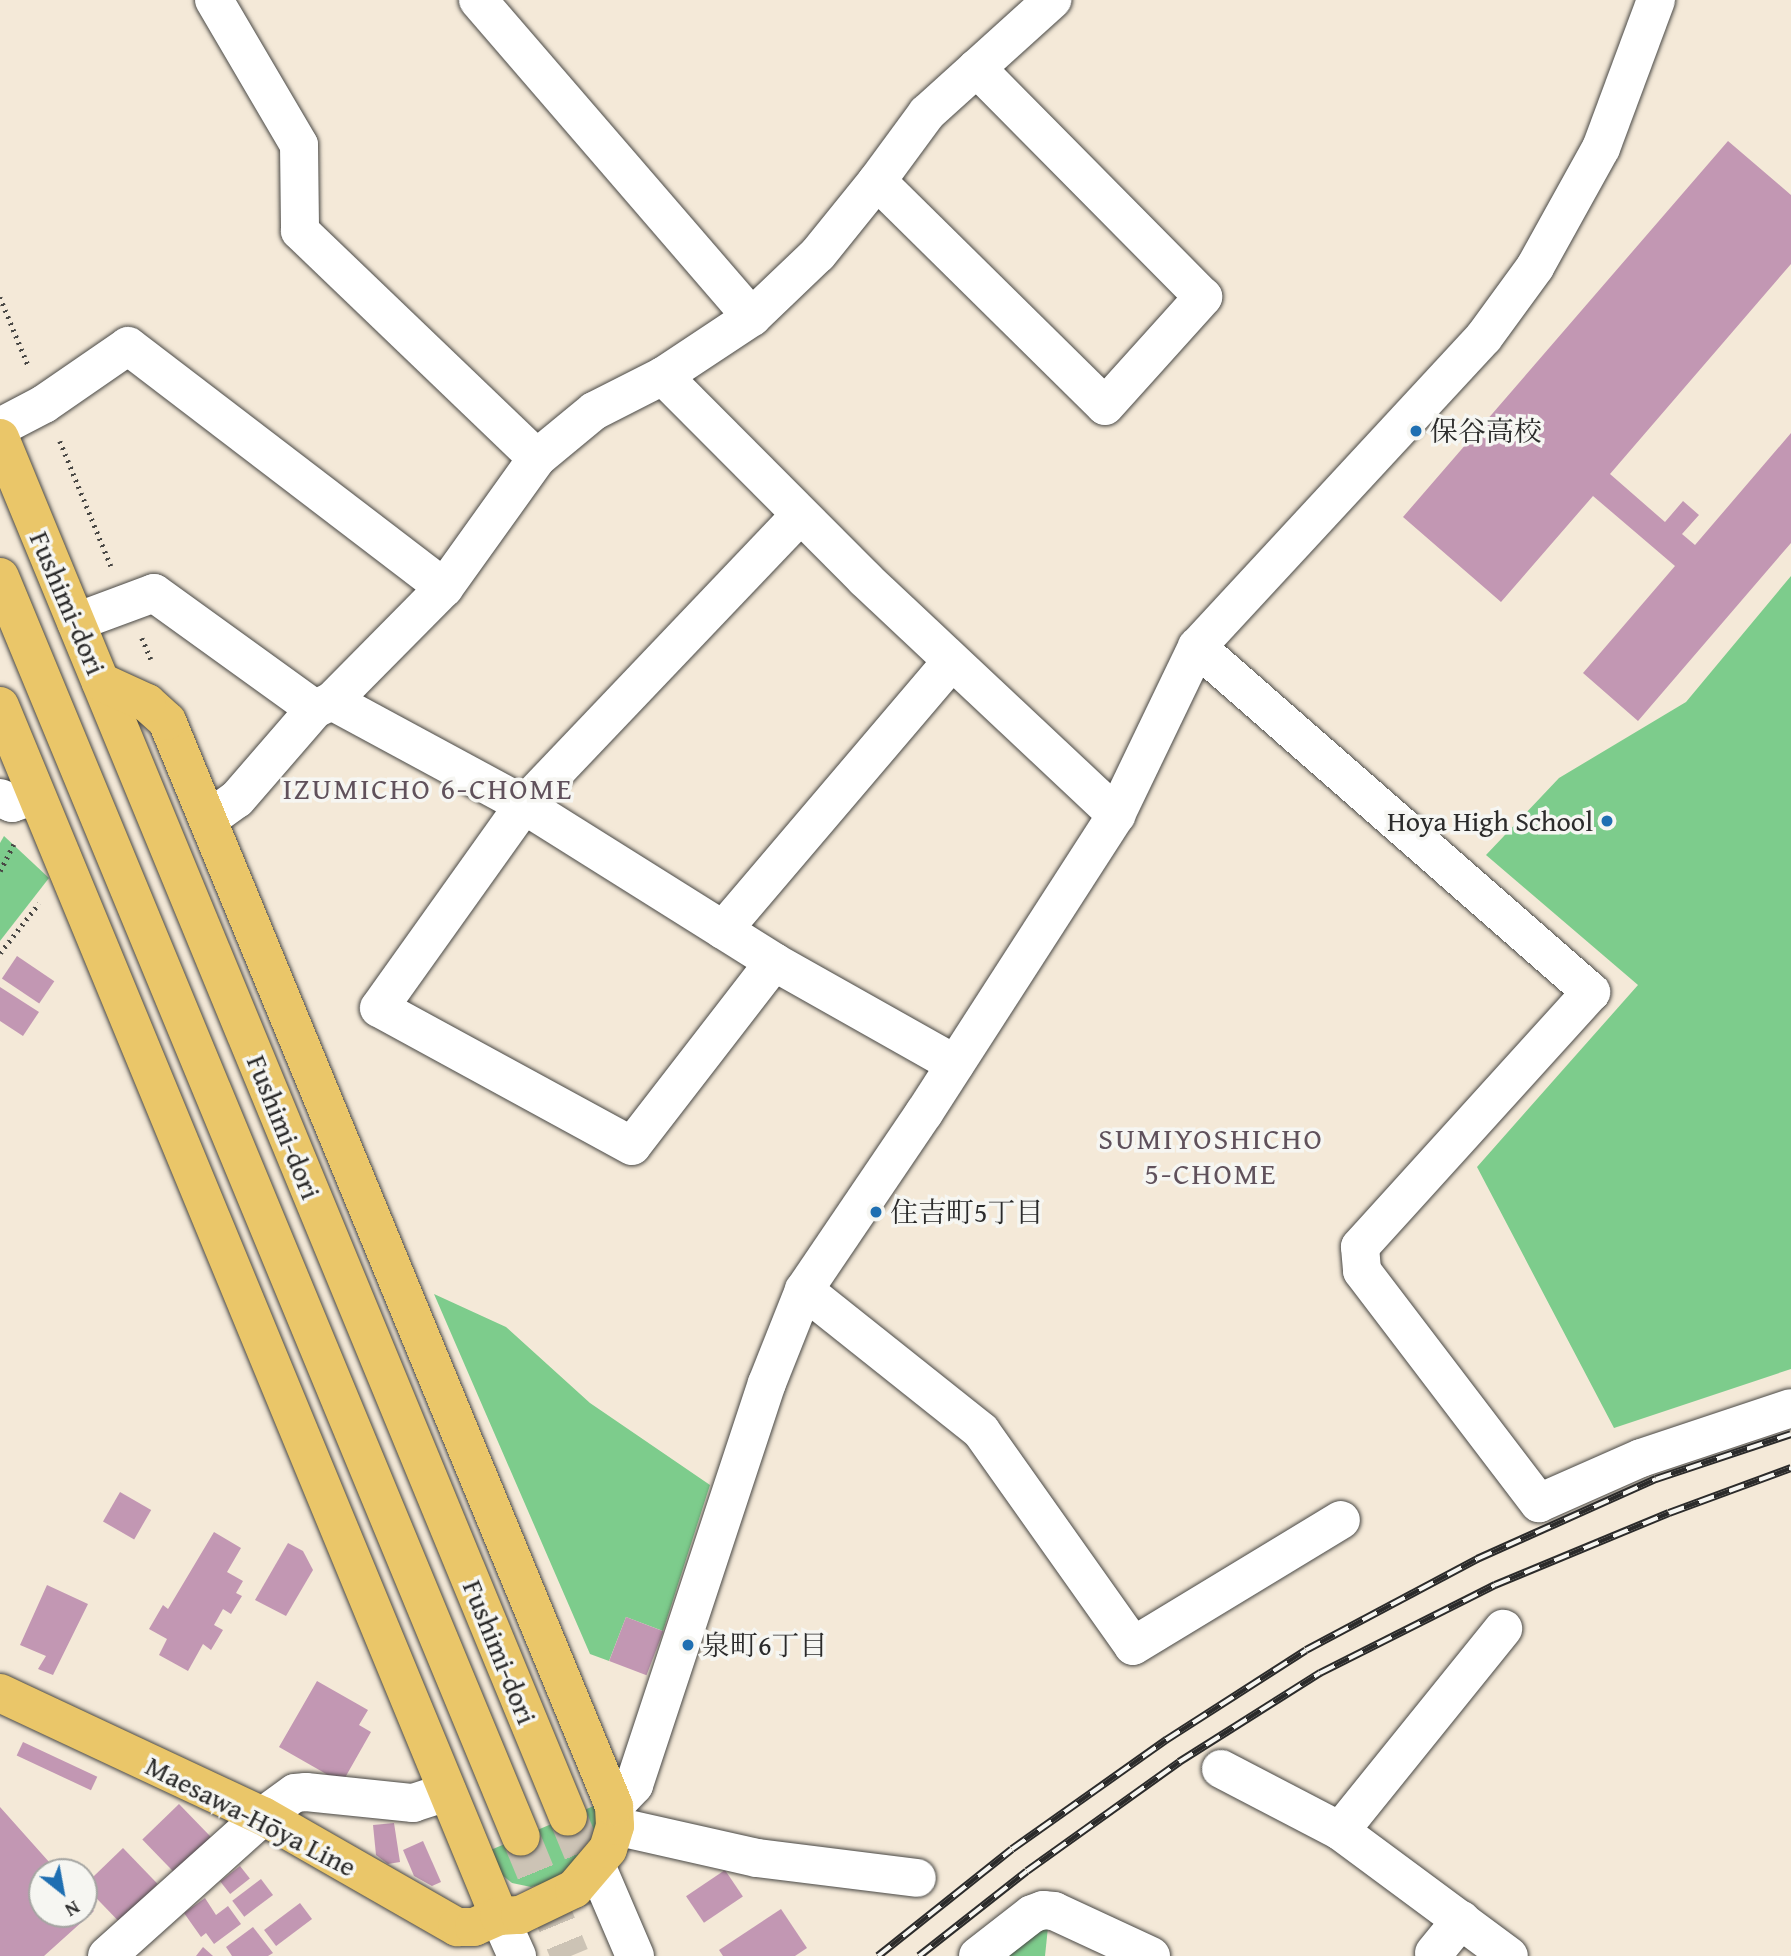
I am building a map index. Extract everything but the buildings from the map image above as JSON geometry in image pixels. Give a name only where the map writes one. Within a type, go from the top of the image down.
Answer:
[{"type":"main road","name":"Fushimi-dori","points":[[0,438],[568,1817]]},
{"type":"main road","name":"Fushimi-dori","points":[[3,596],[521,1837]]},
{"type":"main road","points":[[101,682],[147,703],[167,721],[615,1816]]},
{"type":"main road","points":[[0,706],[18,796],[499,1916]]},
{"type":"main road","name":"Maesawa-Hōya Line","points":[[0,1693],[263,1816],[457,1927],[474,1927],[499,1916],[520,1915],[574,1889],[608,1849],[615,1816]]},
{"type":"street","points":[[214,0],[299,145],[300,231],[537,458]]},
{"type":"street","points":[[478,0],[752,317]]},
{"type":"street","points":[[209,819],[237,799],[323,705],[444,588],[537,458],[594,411],[663,376],[752,317],[818,254],[927,113],[1052,0]]},
{"type":"street","points":[[917,1878],[757,1858],[615,1816],[634,1786],[766,1383],[804,1290],[955,1064],[1116,815],[1197,647],[1483,337],[1535,267],[1601,148],[1656,0]]},
{"type":"street","points":[[877,181],[1105,406],[1203,297],[976,68]]},
{"type":"street","points":[[0,427],[44,404],[128,346],[444,588]]},
{"type":"street","points":[[663,376],[800,515],[1116,815]]},
{"type":"street","points":[[774,962],[632,1146],[379,1008],[524,806],[800,515]]},
{"type":"street","points":[[76,622],[154,593],[323,705],[524,806],[774,962],[955,1064]]},
{"type":"street","points":[[1197,647],[1591,992],[1360,1247],[1362,1271],[1539,1503],[1640,1458],[1791,1408]]},
{"type":"street","points":[[723,930],[952,661]]},
{"type":"street","points":[[804,1290],[981,1431],[1133,1646],[1341,1520]]},
{"type":"street","points":[[1340,1831],[1503,1629]]},
{"type":"street","points":[[1221,1769],[1340,1831],[1509,1956]]},
{"type":"street","points":[[107,1956],[284,1799],[306,1792],[413,1803],[447,1792]]},
{"type":"street","points":[[596,1866],[635,1956]]},
{"type":"street","points":[[978,1956],[1032,1913],[1043,1910],[1054,1911],[1151,1956]]},
{"type":"street","points":[[499,1916],[517,1956]]},
{"type":"street","points":[[1434,1953],[1461,1920]]},
{"type":"path","points":[[0,297],[162,690],[167,721]]},
{"type":"path","points":[[0,871],[17,837]]},
{"type":"path","points":[[0,953],[44,897]]},
{"type":"green space","points":[[1791,576],[1791,1369],[1614,1428],[1477,1167],[1638,985],[1486,855],[1559,778],[1686,702]]},
{"type":"green space","points":[[4,836],[49,878],[0,941],[0,843]]},
{"type":"green space","points":[[434,1294],[506,1327],[590,1403],[710,1485],[663,1631],[626,1617],[609,1661],[590,1654]]},
{"type":"green space","points":[[596,1805],[599,1831],[565,1871],[548,1882],[531,1887],[512,1883],[496,1870],[486,1852]]},
{"type":"green space","points":[[1048,1927],[1045,1956],[994,1956]]},
{"type":"tunnel","points":[[568,1817],[602,1899]]},
{"type":"tunnel","points":[[521,1837],[570,1956]]},
{"type":"railway","points":[[878,1956],[1012,1849],[1166,1740],[1306,1650],[1477,1559],[1656,1479],[1791,1434]]},
{"type":"railway","points":[[919,1956],[1027,1871],[1179,1762],[1320,1673],[1495,1585],[1669,1513],[1791,1468]]},
{"type":"place","name":"保谷高校","points":[[1416,431]]},
{"type":"place","name":"Hoya High School","points":[[1607,821]]},
{"type":"place","name":"住吉町5丁目","points":[[876,1212]]},
{"type":"place","name":"泉町6丁目","points":[[688,1645]]},
{"type":"district","name":"IZUMICHO 6-CHOME","points":[[428,788]]},
{"type":"district","name":"SUMIYOSHICHO 5-CHOME","points":[[1211,1155]]}]
